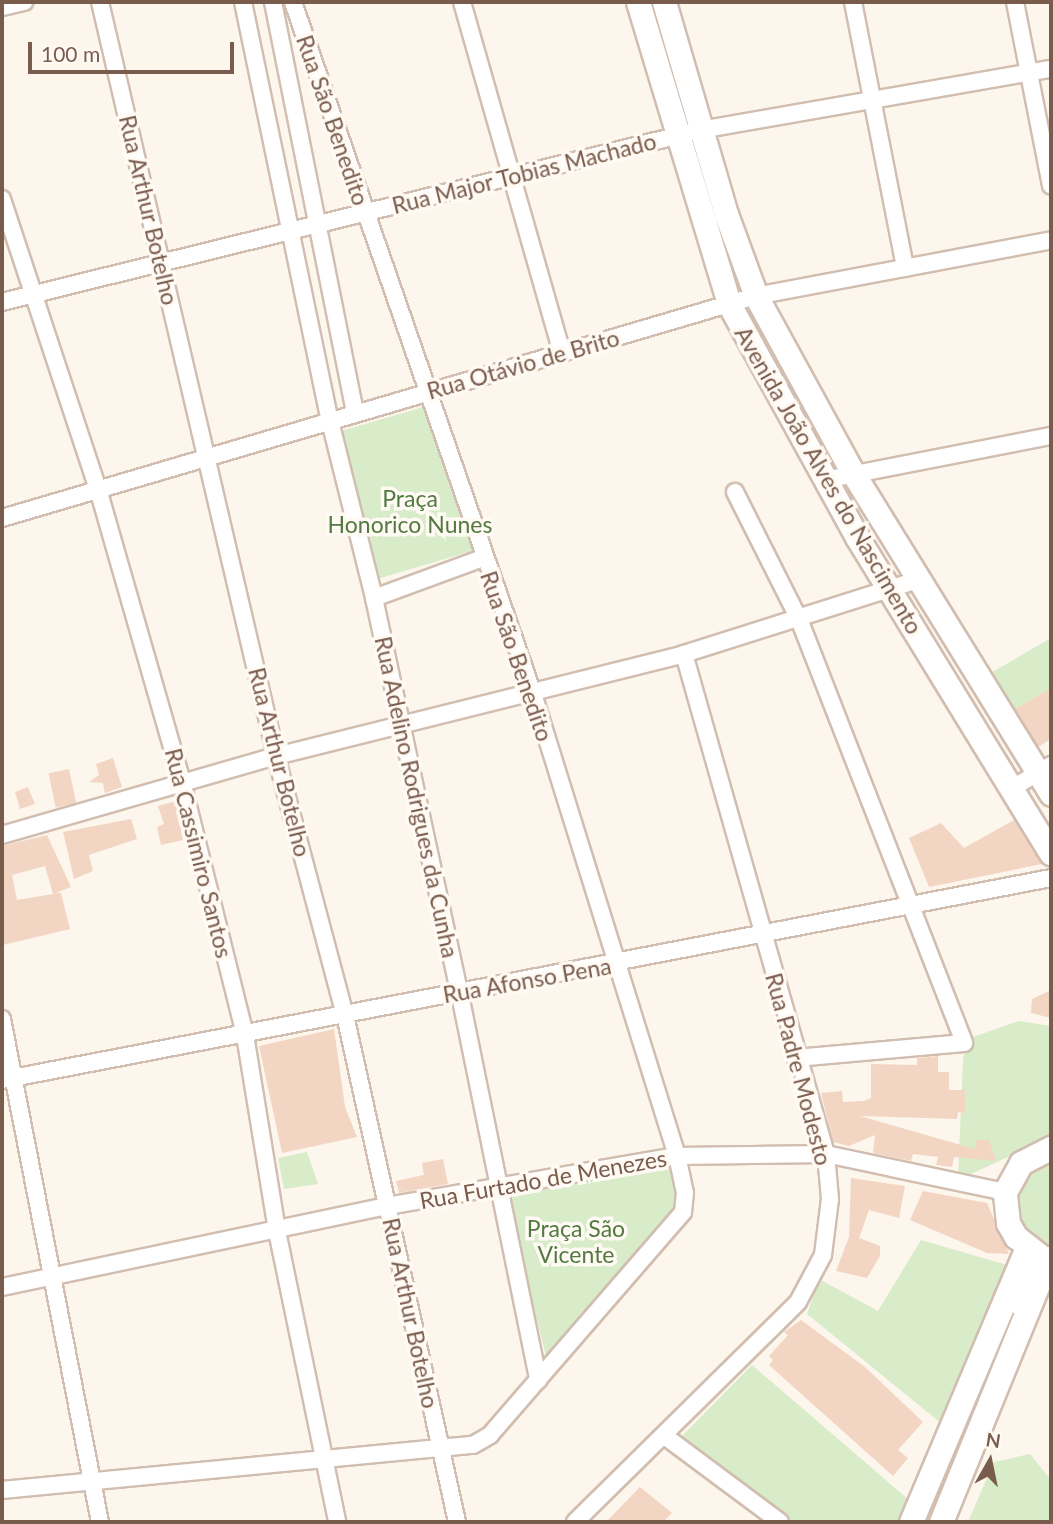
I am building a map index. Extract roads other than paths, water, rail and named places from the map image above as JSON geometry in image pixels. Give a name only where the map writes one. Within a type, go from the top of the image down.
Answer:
[{"type":"main road","name":"Avenida João Alves do Nascimento","points":[[638,2],[689,132],[729,304],[824,480],[890,591],[1014,787],[1051,853]]},
{"type":"main road","points":[[664,2],[689,132],[756,296],[853,472],[1045,769],[1051,794]]},
{"type":"main road","points":[[796,430],[823,420]]},
{"type":"main road","points":[[1041,1254],[1008,1223],[1005,1192],[1021,1163],[1051,1148]]},
{"type":"main road","points":[[911,1522],[1041,1254]]},
{"type":"main road","points":[[941,1522],[1041,1254]]},
{"type":"street","points":[[2,7],[24,2]]},
{"type":"street","name":"Rua Arthur Botelho","points":[[100,2],[209,458],[276,756],[345,1016],[457,1522]]},
{"type":"street","name":"Rua Adelino Rodrigues da Cunha","points":[[243,2],[330,421],[374,598],[398,723],[460,990],[538,1380]]},
{"type":"street","points":[[272,2],[355,413]]},
{"type":"street","name":"Rua São Benedito","points":[[2,1490],[324,1462],[473,1445],[490,1435],[684,1212],[685,1193],[677,1156],[532,691],[483,558],[293,2]]},
{"type":"street","points":[[462,2],[562,352]]},
{"type":"street","points":[[853,2],[870,102],[905,268]]},
{"type":"street","points":[[1016,2],[1051,186]]},
{"type":"street","name":"Rua Major Tobias Machado","points":[[2,302],[689,132],[1051,69]]},
{"type":"street","name":"Rua Cassimiro Santos","points":[[2,199],[31,294],[98,488],[183,786],[245,1035],[277,1231],[337,1522]]},
{"type":"street","name":"Rua Otávio de Brito","points":[[2,519],[98,488],[209,458],[756,296],[1051,240]]},
{"type":"street","points":[[824,480],[853,472],[1051,436]]},
{"type":"street","points":[[735,492],[799,619],[964,1044],[796,1058]]},
{"type":"street","points":[[374,598],[483,558]]},
{"type":"street","points":[[2,835],[183,786],[276,756],[398,723],[684,654],[890,591],[920,579]]},
{"type":"street","name":"Rua Padre Modesto","points":[[575,1522],[666,1437],[798,1302],[823,1255],[830,1199],[825,1154],[684,654]]},
{"type":"street","points":[[1014,787],[1045,769]]},
{"type":"street","name":"Rua Afonso Pena","points":[[8,1080],[345,1016],[460,990],[616,965],[761,930],[911,906],[1051,878]]},
{"type":"street","points":[[2,1019],[8,1080],[55,1275],[100,1522]]},
{"type":"street","name":"Rua Furtado de Menezes","points":[[2,1287],[387,1206],[499,1189],[677,1156],[825,1154],[1005,1192]]},
{"type":"street","points":[[931,1522],[1041,1254]]},
{"type":"street","points":[[666,1437],[780,1522]]},
{"type":"park label","name":"Praça Honorico Nunes","points":[[410,511]]},
{"type":"park label","name":"Praça São Vicente","points":[[576,1241]]}]
